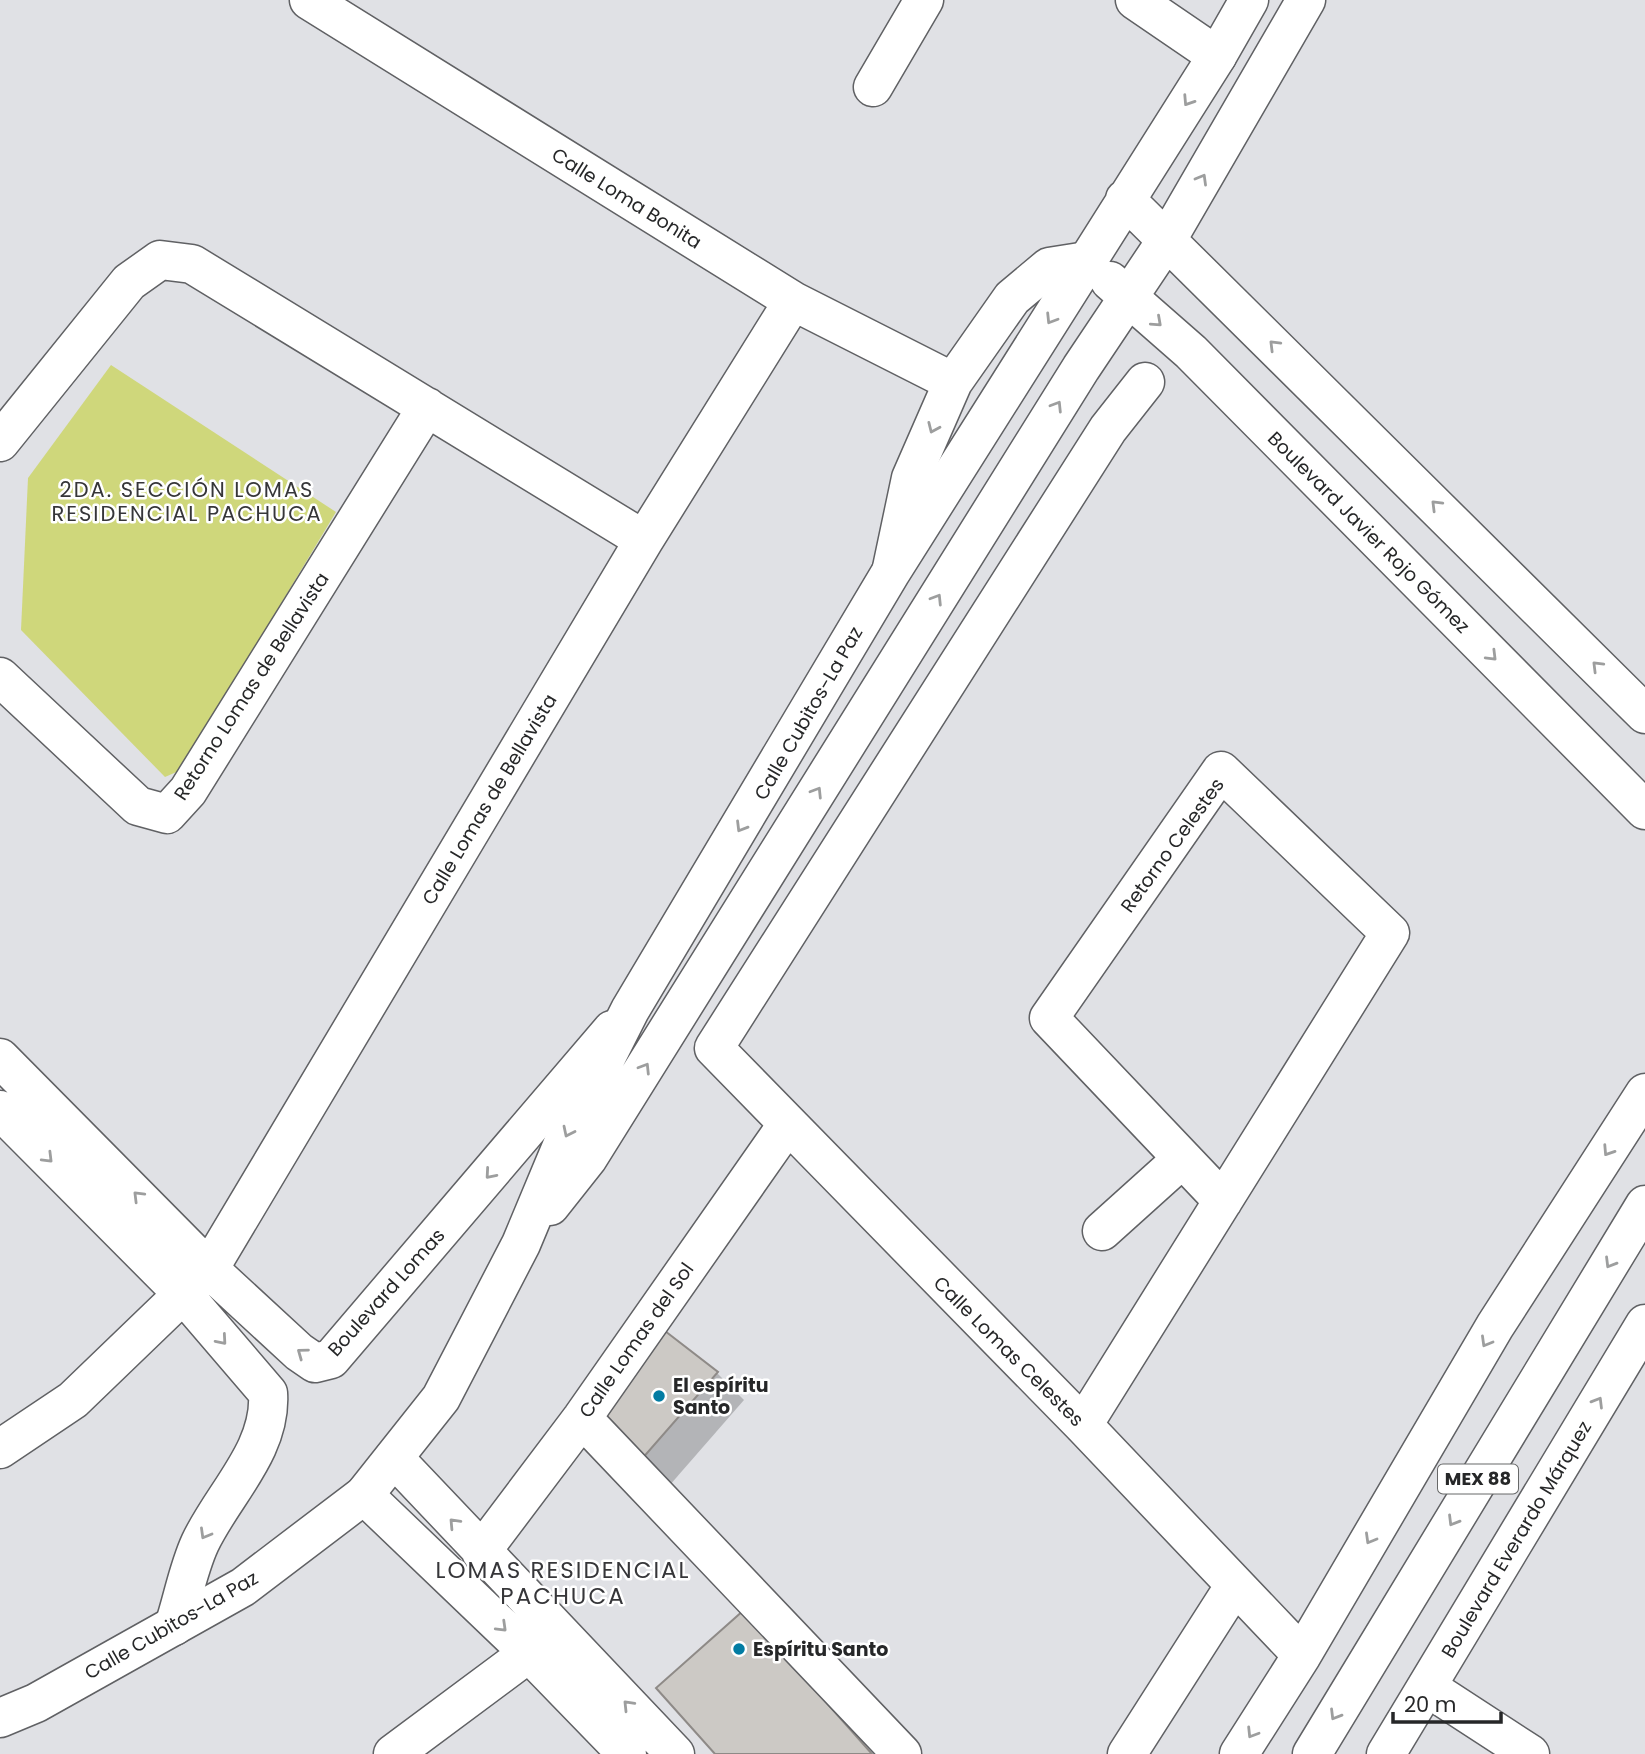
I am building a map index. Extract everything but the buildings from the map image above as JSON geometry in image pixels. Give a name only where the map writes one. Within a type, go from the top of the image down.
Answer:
[{"type":"street","name":"Calle Loma Bonita","points":[[309,0],[793,301],[953,382]]},
{"type":"street","points":[[873,87],[924,0]]},
{"type":"street","points":[[1135,0],[1217,56]]},
{"type":"street","name":"Calle Cubitos-La Paz","points":[[0,1718],[36,1703],[243,1587],[364,1495],[441,1398],[521,1244],[564,1140],[630,1010],[891,572],[1217,56],[1248,0]]},
{"type":"street","name":"Calle Cubitos-La Paz","points":[[521,1244],[588,1158],[1128,296],[1168,238],[1306,0]]},
{"type":"street","points":[[1125,199],[1168,238],[1645,714]]},
{"type":"street","points":[[0,442],[129,282],[160,260],[192,264],[644,540]]},
{"type":"street","points":[[891,572],[911,478],[953,382],[1012,299],[1049,267],[1087,261]]},
{"type":"street","name":"Boulevard Javier Rojo Gómez","points":[[1087,261],[1191,352],[1645,810]]},
{"type":"street","name":"Calle Lomas de Bellavista","points":[[0,1449],[73,1400],[196,1282],[644,540],[793,301]]},
{"type":"street","name":"Calle Lomas Celestes","points":[[1145,383],[1108,429],[714,1048],[1083,1425],[1302,1655]]},
{"type":"street","name":"Retorno Lomas de Bellavista","points":[[0,677],[138,807],[167,814],[188,791],[427,407]]},
{"type":"street","name":"Retorno Celestes","points":[[1083,1425],[1223,1201],[1390,933],[1221,771],[1049,1018],[1223,1201]]},
{"type":"street","name":"Boulevard Lomas","points":[[0,1110],[196,1282],[315,1363],[331,1359],[630,1010]]},
{"type":"street","name":"Boulevard Lomas","points":[[0,1058],[196,1282],[268,1393],[269,1413],[263,1436],[200,1544],[174,1626]]},
{"type":"street","points":[[1239,1754],[1302,1655],[1495,1326],[1645,1093]]},
{"type":"street","name":"Calle Lomas del Sol","points":[[481,1552],[582,1418],[787,1125]]},
{"type":"street","points":[[1102,1231],[1182,1159]]},
{"type":"street","name":"MEX 88","points":[[1312,1754],[1645,1205]]},
{"type":"street","name":"Boulevard Everardo Márquez","points":[[1386,1754],[1645,1324]]},
{"type":"street","points":[[582,1418],[902,1754]]},
{"type":"street","points":[[394,1458],[481,1552],[543,1643],[627,1754]]},
{"type":"street","points":[[364,1495],[675,1754]]},
{"type":"street","points":[[1128,1754],[1235,1585]]},
{"type":"street","points":[[393,1754],[543,1643]]},
{"type":"street","points":[[1427,1687],[1515,1750]]},
{"type":"green space","points":[[111,365],[336,512],[181,770],[165,777],[21,630],[28,478]]},
{"type":"place","name":"El espíritu Santo","points":[[659,1396]]},
{"type":"place","name":"Espíritu Santo","points":[[739,1649]]},
{"type":"district","name":"2DA. SECCIÓN LOMAS RESIDENCIAL PACHUCA","points":[[187,502]]},
{"type":"district","name":"LOMAS RESIDENCIAL PACHUCA","points":[[563,1583]]}]
